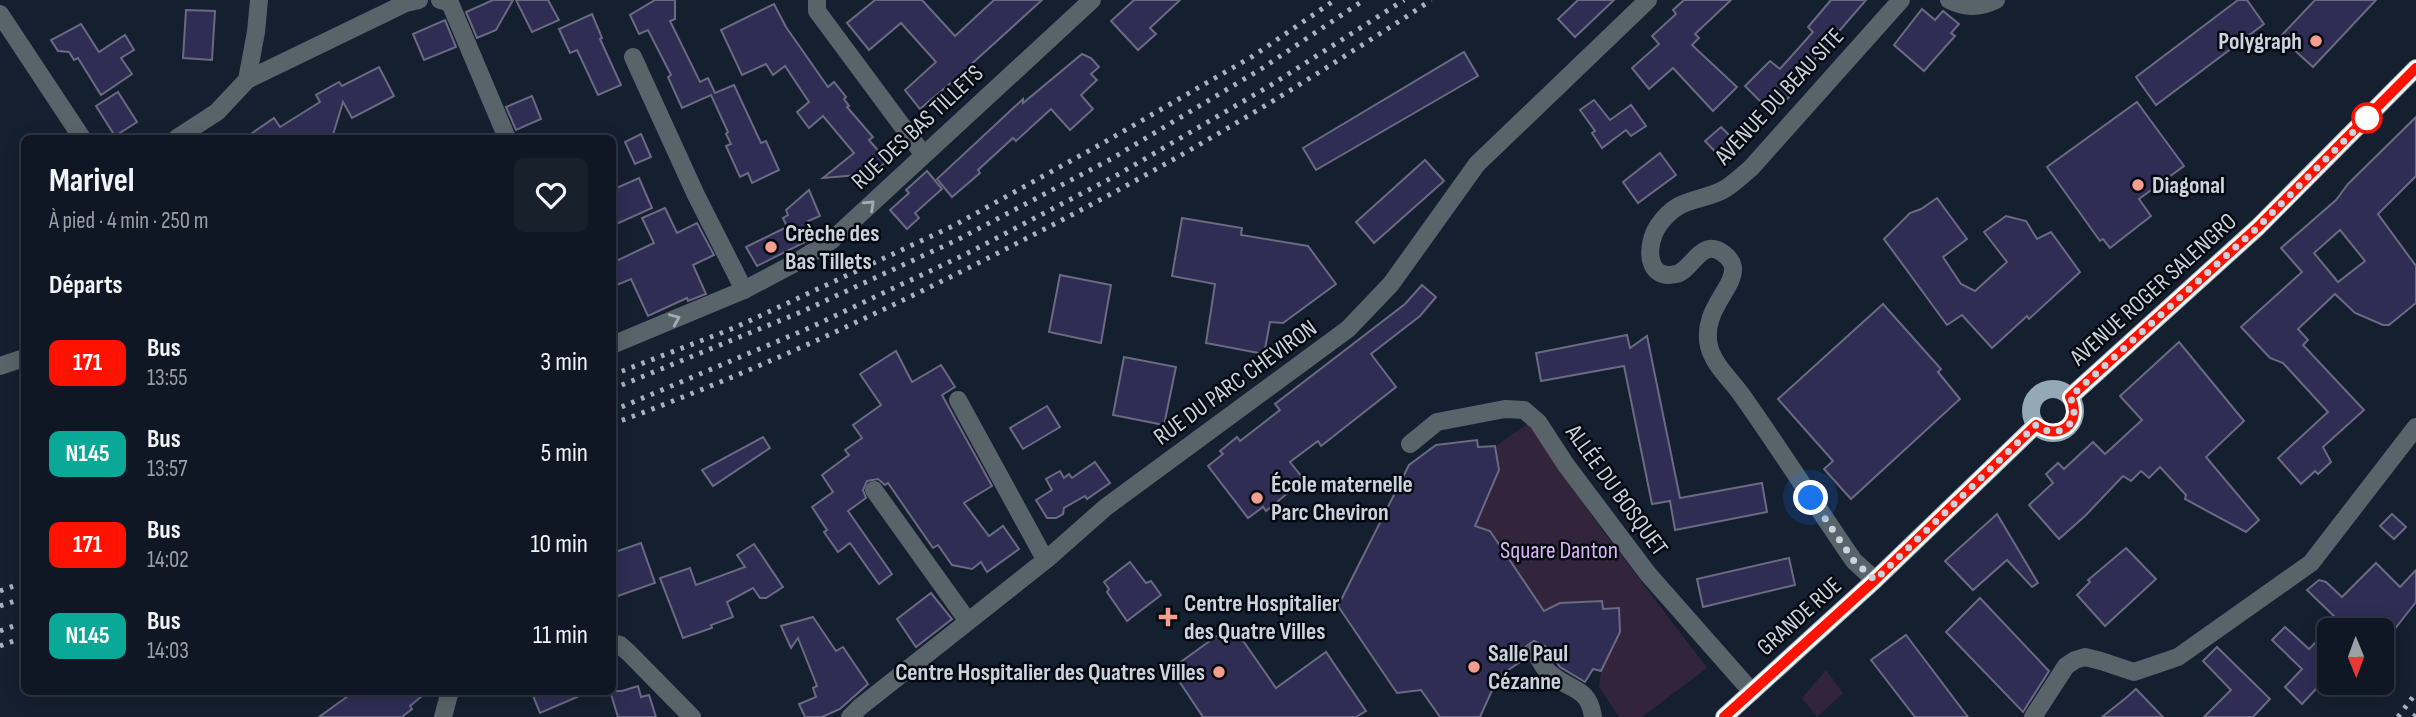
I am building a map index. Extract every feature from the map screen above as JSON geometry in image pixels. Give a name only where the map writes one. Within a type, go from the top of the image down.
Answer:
[{"type":"main road","name":"AVENUE ROGER SALENGRO","points":[[2070,397],[2258,227],[2416,68]]},
{"type":"main road","name":"AVENUE ROGER SALENGRO","points":[[2051,389],[2059,390],[2070,397],[2074,417],[2068,426],[2061,431],[2049,432],[2031,429],[2031,410],[2037,396],[2051,389]]},
{"type":"main road","name":"GRANDE RUE","points":[[1724,717],[1875,580],[2031,429]]},
{"type":"street","points":[[247,80],[256,33],[258,0]]},
{"type":"street","points":[[182,135],[217,112],[247,80],[406,3],[419,0]]},
{"type":"street","points":[[440,0],[450,3],[506,135]]},
{"type":"street","points":[[817,0],[817,11],[923,154]]},
{"type":"street","name":"RUE DES BAS TILLETS","points":[[616,343],[744,290],[832,240],[1091,0]]},
{"type":"street","name":"RUE DU PARC CHEVIRON","points":[[850,717],[860,706],[1047,559],[1107,507],[1348,329],[1391,284],[1477,164],[1647,0]]},
{"type":"street","name":"AVENUE DU BEAU SITE","points":[[1875,580],[1854,561],[1713,356],[1707,328],[1713,309],[1731,277],[1733,266],[1729,258],[1719,250],[1708,250],[1697,254],[1682,272],[1674,275],[1655,268],[1649,258],[1649,248],[1652,234],[1672,210],[1690,200],[1724,190],[1751,168],[1901,0]]},
{"type":"street","points":[[1949,0],[1960,6],[1983,6],[1996,0]]},
{"type":"street","points":[[0,14],[80,135]]},
{"type":"street","points":[[633,57],[696,195],[744,290]]},
{"type":"street","points":[[0,366],[21,359]]},
{"type":"street","points":[[958,400],[1047,559]]},
{"type":"street","name":"ALLÉE DU BOSQUET","points":[[1410,444],[1437,422],[1505,409],[1524,410],[1538,422],[1566,465],[1648,574],[1752,692]]},
{"type":"street","points":[[2033,717],[2066,666],[2075,660],[2085,657],[2101,660],[2134,673],[2178,657],[2311,563],[2416,427]]},
{"type":"street","points":[[874,490],[967,621]]},
{"type":"street","points":[[616,645],[629,653],[692,717]]},
{"type":"street","points":[[1535,653],[1548,673],[1580,690],[1591,704],[1593,717]]},
{"type":"street","points":[[443,717],[449,695]]},
{"type":"green space","name":"Square Danton","points":[[1528,423],[1600,527],[1707,668],[1642,717],[1619,717],[1599,687],[1601,671],[1620,632],[1619,609],[1603,609],[1602,601],[1560,603],[1544,611],[1490,532],[1470,523],[1499,470],[1496,446]]},
{"type":"green space","points":[[1826,670],[1843,693],[1817,717],[1802,698]]},
{"type":"building","points":[[493,0],[513,0],[496,30],[477,38],[466,12]]},
{"type":"building","points":[[516,0],[548,0],[559,20],[532,32]]},
{"type":"building","points":[[655,0],[675,0],[675,19],[670,21],[700,82],[708,78],[715,93],[734,85],[761,143],[766,141],[779,170],[752,183],[748,173],[740,177],[726,146],[731,144],[726,134],[728,132],[711,95],[682,108],[668,77],[671,75],[648,30],[639,34],[630,15]]},
{"type":"building","points":[[875,0],[922,0],[955,36],[994,0],[1042,0],[966,69],[970,76],[953,85],[952,82],[920,109],[905,90],[936,62],[901,23],[869,50],[847,23]]},
{"type":"building","points":[[1134,0],[1180,0],[1150,28],[1156,34],[1138,50],[1111,21]]},
{"type":"building","points":[[1578,0],[1614,0],[1575,37],[1558,19]]},
{"type":"building","points":[[1684,0],[1731,0],[1695,34],[1699,38],[1692,45],[1737,87],[1713,111],[1673,68],[1649,89],[1632,68],[1659,44],[1652,36],[1676,14],[1673,10]]},
{"type":"building","points":[[1831,0],[1866,0],[1790,88],[1794,92],[1771,112],[1745,86],[1770,61],[1780,69],[1813,32],[1808,27]]},
{"type":"building","points":[[2238,0],[2247,0],[2264,24],[2156,105],[2136,77]]},
{"type":"building","points":[[2315,0],[2376,0],[2313,67],[2280,37]]},
{"type":"building","points":[[774,4],[786,27],[828,87],[834,82],[846,97],[844,99],[849,106],[847,107],[873,137],[869,140],[887,161],[864,181],[858,175],[823,178],[854,153],[823,116],[809,128],[797,112],[809,102],[785,66],[773,75],[766,64],[742,75],[721,30]]},
{"type":"building","points":[[1922,9],[1935,20],[1943,11],[1959,24],[1951,33],[1955,36],[1924,71],[1894,45]]},
{"type":"building","points":[[186,10],[215,11],[212,60],[183,58]]},
{"type":"building","points":[[592,14],[621,85],[598,95],[577,50],[570,53],[559,29]]},
{"type":"building","points":[[445,20],[456,47],[424,60],[413,34]]},
{"type":"building","points":[[81,24],[99,52],[125,35],[134,50],[121,58],[132,74],[101,95],[78,58],[74,60],[69,52],[58,51],[51,40]]},
{"type":"building","points":[[1464,52],[1478,76],[1316,170],[1303,148]]},
{"type":"building","points":[[1082,54],[1091,58],[1099,67],[1091,74],[1097,80],[1081,95],[1093,109],[1070,130],[1051,109],[1016,141],[1013,138],[978,170],[980,173],[952,197],[937,179],[1023,99],[1023,103]]},
{"type":"building","points":[[379,67],[394,96],[352,118],[343,102],[333,135],[249,135],[274,118],[280,127],[320,102],[316,95],[339,82],[342,86]]},
{"type":"building","points":[[118,92],[137,122],[114,135],[96,106]]},
{"type":"building","points":[[532,96],[541,119],[516,130],[506,107]]},
{"type":"building","points":[[1594,100],[1610,120],[1631,105],[1646,126],[1631,136],[1626,130],[1602,148],[1592,133],[1595,131],[1580,110]]},
{"type":"building","points":[[2137,102],[2184,166],[2139,199],[2151,216],[2110,248],[2103,239],[2100,241],[2047,167]]},
{"type":"building","points":[[2416,117],[2416,176],[2378,214],[2416,266],[2416,303],[2389,325],[2383,325],[2355,313],[2335,294],[2298,329],[2308,340],[2303,345],[2364,410],[2323,447],[2331,462],[2318,474],[2315,471],[2301,484],[2278,458],[2328,412],[2283,363],[2270,358],[2241,327],[2302,272],[2281,248],[2336,200],[2348,184]],"holes":[[[2340,230],[2365,261],[2338,282],[2314,253]]]},
{"type":"building","points":[[1721,127],[1738,144],[1722,159],[1705,141]]},
{"type":"building","points":[[641,134],[651,157],[635,164],[625,142]]},
{"type":"building","points":[[1660,153],[1676,175],[1638,203],[1623,182]]},
{"type":"building","points":[[1425,160],[1444,181],[1374,243],[1356,222]]},
{"type":"building","points":[[927,171],[942,189],[915,213],[919,218],[907,229],[890,210],[909,193],[906,190]]},
{"type":"building","points":[[639,178],[652,208],[616,224],[616,188]]},
{"type":"building","points":[[809,190],[820,216],[808,221],[815,237],[757,266],[746,247],[787,227],[783,218],[788,215],[786,210]]},
{"type":"building","points":[[1937,198],[1967,239],[1943,257],[1961,284],[1975,291],[2007,262],[1984,232],[2006,216],[2026,221],[2037,239],[2051,232],[2080,272],[2029,319],[2027,316],[1992,348],[1962,315],[1947,325],[1884,239],[1910,213]]},
{"type":"building","points":[[665,208],[677,233],[697,223],[714,255],[693,265],[706,294],[688,301],[687,298],[648,316],[631,279],[616,285],[616,261],[654,243],[642,218]]},
{"type":"building","points":[[1182,218],[1242,228],[1241,235],[1308,246],[1336,284],[1283,323],[1270,322],[1264,354],[1206,343],[1215,284],[1172,276]]},
{"type":"building","points":[[1060,275],[1111,285],[1101,343],[1049,332]]},
{"type":"building","points":[[1422,285],[1436,297],[1420,316],[1371,354],[1396,387],[1321,446],[1318,441],[1290,462],[1302,477],[1286,489],[1289,492],[1266,511],[1263,507],[1248,518],[1208,466],[1223,454],[1220,451],[1237,437],[1240,441],[1280,410],[1275,404],[1405,304]]},
{"type":"building","points":[[1883,304],[1941,369],[1938,372],[1960,399],[1851,499],[1824,469],[1833,461],[1778,399]]},
{"type":"building","points":[[1627,335],[1630,348],[1647,336],[1680,498],[1762,483],[1767,512],[1675,530],[1670,501],[1652,504],[1624,366],[1541,381],[1536,353]]},
{"type":"building","points":[[2179,342],[2244,421],[2206,457],[2259,520],[2246,532],[2185,499],[2186,495],[2160,467],[2149,478],[2141,471],[2131,481],[2123,476],[2059,539],[2029,505],[2053,483],[2046,474],[2058,463],[2064,469],[2093,442],[2105,454],[2142,420],[2120,396]]},
{"type":"building","points":[[896,351],[912,382],[941,365],[955,387],[942,395],[992,486],[964,503],[989,536],[1003,526],[1019,549],[987,572],[981,562],[972,569],[952,565],[938,545],[933,548],[888,483],[885,485],[878,479],[867,481],[863,490],[866,498],[848,511],[892,574],[879,584],[850,543],[838,552],[824,532],[827,530],[812,507],[833,492],[822,475],[849,455],[845,450],[862,438],[853,425],[881,405],[860,374]]},
{"type":"building","points":[[1124,357],[1176,367],[1164,425],[1113,415]]},
{"type":"building","points":[[1047,406],[1060,427],[1023,449],[1010,428]]},
{"type":"building","points":[[763,437],[770,448],[713,486],[702,470]]},
{"type":"building","points":[[1477,440],[1478,447],[1495,446],[1499,470],[1475,526],[1490,531],[1544,611],[1560,603],[1602,601],[1603,609],[1619,608],[1620,632],[1601,671],[1593,669],[1585,682],[1560,667],[1545,646],[1534,641],[1525,647],[1526,658],[1498,677],[1480,717],[1440,717],[1421,690],[1397,693],[1338,606],[1409,465],[1436,445]]},
{"type":"building","points":[[1095,462],[1110,483],[1087,499],[1085,496],[1064,508],[1063,514],[1056,518],[1047,518],[1036,500],[1052,490],[1046,479],[1060,471],[1064,478],[1069,474],[1072,478]]},
{"type":"building","points":[[1997,514],[2038,583],[2032,587],[2007,560],[1973,590],[1945,561]]},
{"type":"building","points":[[2392,514],[2406,527],[2394,539],[2380,526]]},
{"type":"building","points":[[641,543],[655,583],[616,597],[616,552]]},
{"type":"building","points":[[754,544],[783,587],[766,598],[760,598],[753,588],[727,602],[733,617],[683,638],[660,578],[690,568],[696,585],[745,567],[737,555]]},
{"type":"building","points":[[2126,548],[2156,579],[2105,626],[2077,595],[2090,582],[2088,580]]},
{"type":"building","points":[[1789,558],[1795,585],[1703,607],[1697,579]]},
{"type":"building","points":[[1130,562],[1146,583],[1151,581],[1161,595],[1127,621],[1107,592],[1109,589],[1104,582]]},
{"type":"building","points":[[2376,563],[2400,587],[2416,570],[2416,602],[2394,630],[2394,618],[2336,618],[2307,590],[2319,580],[2326,582],[2342,597]]},
{"type":"building","points":[[931,593],[952,619],[916,647],[897,619]]},
{"type":"building","points":[[1980,598],[2049,671],[2023,712],[1946,632]]},
{"type":"building","points":[[813,617],[836,651],[843,647],[868,684],[840,709],[822,717],[805,717],[799,704],[816,697],[813,688],[817,686],[798,638],[791,648],[781,626]]},
{"type":"building","name":"Centre Hospitalier des Quatres Villes","points":[[1232,625],[1276,688],[1326,652],[1366,711],[1356,717],[1203,717],[1171,669]]},
{"type":"building","points":[[2285,627],[2309,649],[2317,641],[2317,688],[2302,704],[2285,687],[2302,669],[2272,640]]},
{"type":"building","points":[[1906,635],[1968,717],[1915,717],[1871,660]]},
{"type":"building","points":[[2217,647],[2270,699],[2253,717],[2204,717],[2231,690],[2203,661]]},
{"type":"building","points":[[638,686],[641,697],[649,695],[656,717],[618,717],[611,695]]},
{"type":"building","points":[[2136,689],[2163,717],[2102,717],[2127,697]]},
{"type":"building","points":[[349,695],[423,695],[402,717],[319,717]]},
{"type":"building","points":[[533,695],[582,695],[540,713]]},
{"type":"railway","points":[[616,373],[734,328],[953,226],[1253,56],[1335,0]]},
{"type":"railway","points":[[616,387],[801,312],[957,240],[1111,159],[1261,69],[1364,0]]},
{"type":"railway","points":[[616,409],[809,328],[966,254],[1119,174],[1271,85],[1404,0]]},
{"type":"railway","points":[[616,422],[719,383],[824,337],[1070,216],[1232,125],[1431,0]]},
{"type":"railway","points":[[0,591],[21,583]]},
{"type":"railway","points":[[0,606],[21,599]]},
{"type":"railway","points":[[0,631],[21,623]]},
{"type":"railway","points":[[0,646],[21,638]]},
{"type":"railway","points":[[2398,717],[2416,693]]},
{"type":"bus line","name":"171","points":[[1724,717],[1875,580],[2036,425],[2049,432],[2061,431],[2068,426],[2074,417],[2070,397],[2258,227],[2416,68]]},
{"type":"place","name":"Polygraph","points":[[2316,41]]},
{"type":"place","name":"Diagonal","points":[[2138,185]]},
{"type":"place","name":"Crèche des Bas Tillets","points":[[771,247]]},
{"type":"place","name":"École maternelle Parc Cheviron","points":[[1257,498]]},
{"type":"place","name":"Centre Hospitalier des Quatre Villes","points":[[1168,617]]},
{"type":"place","name":"Salle Paul Cézanne","points":[[1474,667]]},
{"type":"place","name":"Centre Hospitalier des Quatres Villes","points":[[1219,672]]},
{"type":"route","points":[[1811,498],[1854,561],[1875,580],[2036,425],[2049,432],[2061,431],[2068,426],[2074,417],[2070,397],[2258,227],[2367,118]]}]
